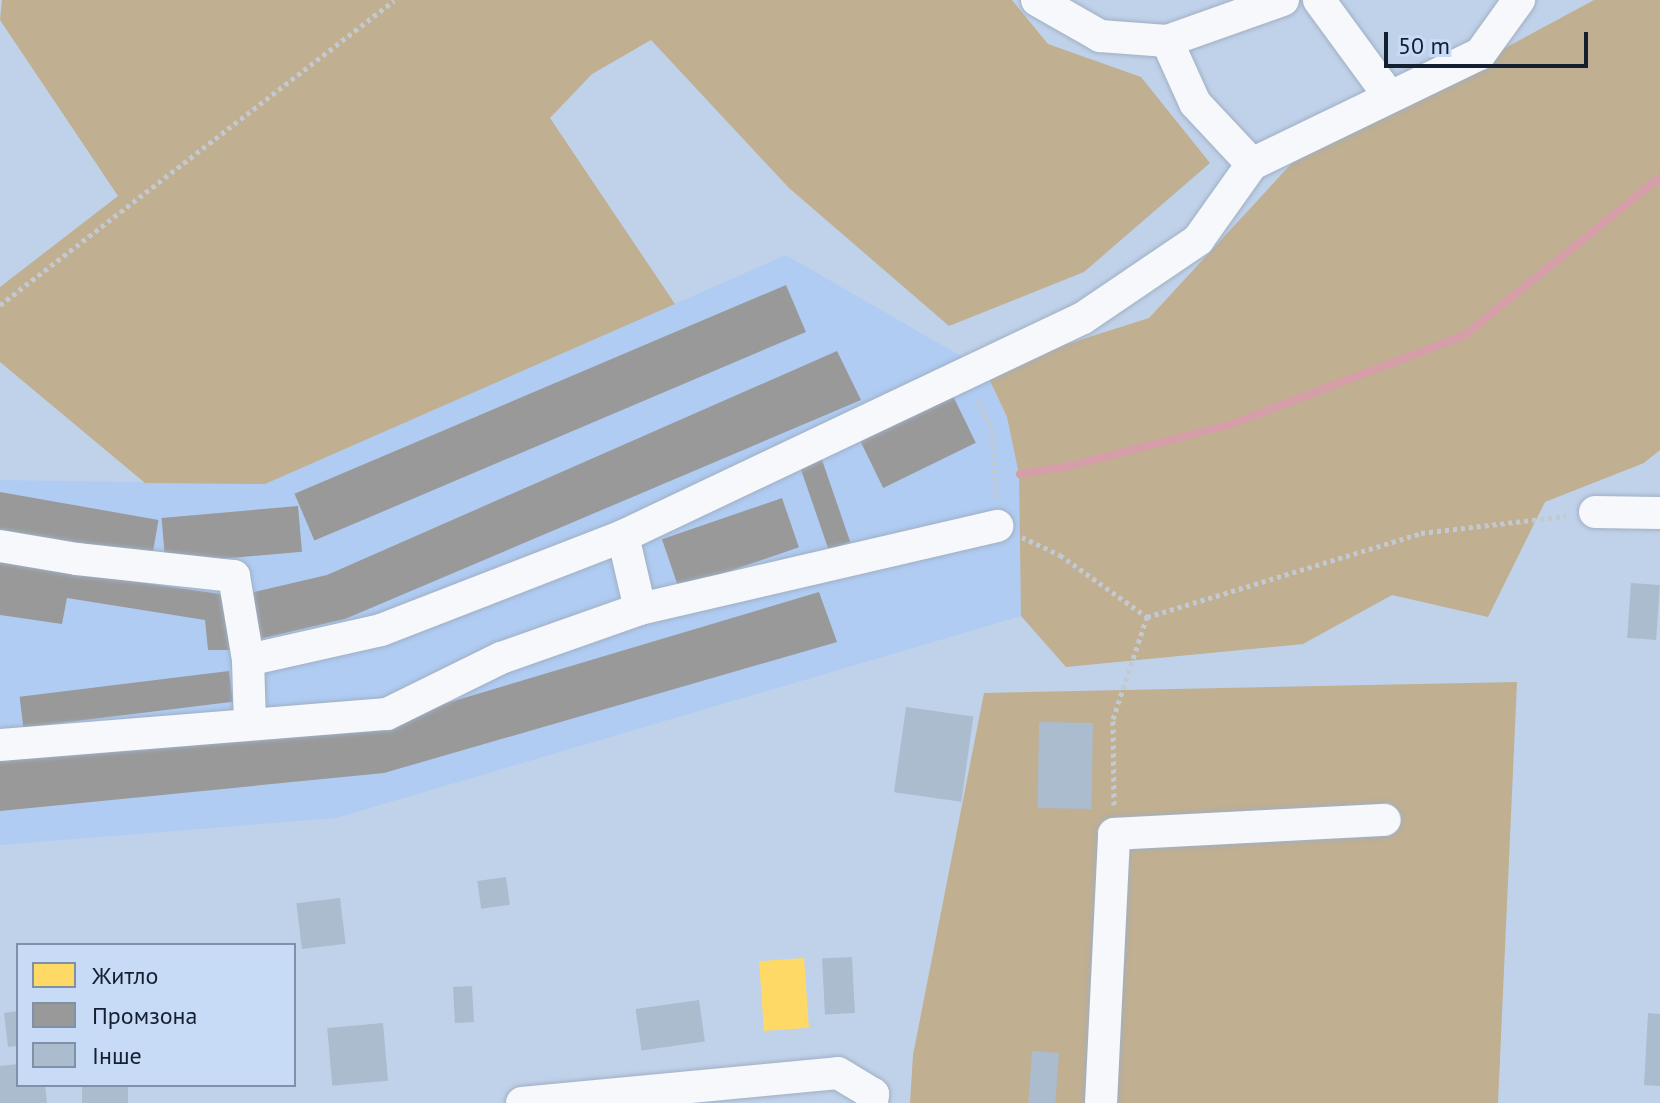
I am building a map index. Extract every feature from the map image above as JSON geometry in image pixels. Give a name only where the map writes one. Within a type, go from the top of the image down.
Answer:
[{"type":"street","points":[[1037,0],[1100,36],[1167,41],[1283,0]]},
{"type":"street","points":[[1319,0],[1390,97]]},
{"type":"street","points":[[248,660],[381,630],[623,536],[1083,318],[1198,240],[1252,164],[1480,54],[1519,0]]},
{"type":"street","points":[[1167,41],[1195,103],[1252,164]]},
{"type":"street","points":[[1595,512],[1660,513]]},
{"type":"street","points":[[0,745],[387,714],[501,658],[640,609],[998,526]]},
{"type":"street","points":[[623,536],[640,609]]},
{"type":"street","points":[[0,546],[77,559],[234,576],[248,660],[250,724]]},
{"type":"street","points":[[1101,1103],[1114,834],[1385,820]]},
{"type":"street","points":[[522,1103],[838,1073],[872,1098]]},
{"type":"path","points":[[0,305],[394,0]]},
{"type":"path","points":[[966,373],[992,429],[998,526],[1060,555],[1147,617]]},
{"type":"path","points":[[1147,617],[1421,533],[1595,512]]},
{"type":"path","points":[[1114,834],[1113,719],[1147,617]]},
{"type":"shaded area","points":[[2,0],[1012,0],[1048,44],[1141,77],[1210,163],[1084,272],[949,326],[789,188],[651,40],[592,74],[550,118],[675,304],[265,484],[145,483],[0,362],[0,287],[118,196],[0,20]]},
{"type":"shaded area","points":[[1594,0],[1660,0],[1660,450],[1644,463],[1545,502],[1488,617],[1392,595],[1303,644],[1066,667],[1021,616],[1019,474],[1007,417],[985,370],[1149,318],[1292,163]]},
{"type":"shaded area","points":[[786,255],[985,370],[1007,417],[1020,474],[1021,616],[336,818],[0,845],[0,480],[265,484]]},
{"type":"shaded area","points":[[1517,682],[1498,1103],[910,1103],[913,1055],[984,693]]},
{"type":"building: Житло","points":[[804,958],[809,1028],[764,1031],[759,961]]},
{"type":"building: Промзона","points":[[786,285],[806,332],[314,541],[294,494]]},
{"type":"building: Промзона","points":[[837,351],[861,400],[345,619],[255,640],[246,594],[327,575]]},
{"type":"building: Промзона","points":[[953,396],[976,443],[883,488],[860,441]]},
{"type":"building: Промзона","points":[[821,457],[850,542],[829,550],[799,464]]},
{"type":"building: Промзона","points":[[0,492],[159,520],[152,559],[0,533]]},
{"type":"building: Промзона","points":[[782,498],[799,547],[679,589],[662,539]]},
{"type":"building: Промзона","points":[[298,506],[302,552],[166,564],[162,518]]},
{"type":"building: Промзона","points":[[0,562],[227,595],[230,650],[208,650],[205,620],[67,598],[62,624],[0,615]]},
{"type":"building: Промзона","points":[[819,592],[837,642],[384,773],[0,811],[0,761],[373,725]]},
{"type":"building: Промзона","points":[[229,671],[233,702],[23,727],[20,697]]},
{"type":"building: Інше","points":[[1631,583],[1660,585],[1656,640],[1627,638]]},
{"type":"building: Інше","points":[[906,707],[973,716],[961,802],[894,792]]},
{"type":"building: Інше","points":[[1039,722],[1093,723],[1091,809],[1037,808]]},
{"type":"building: Інше","points":[[506,877],[510,905],[481,909],[477,881]]},
{"type":"building: Інше","points":[[340,898],[346,944],[302,949],[296,903]]},
{"type":"building: Інше","points":[[852,957],[855,1013],[825,1014],[822,959]]},
{"type":"building: Інше","points":[[472,986],[474,1022],[455,1023],[453,987]]},
{"type":"building: Інше","points":[[699,1000],[705,1042],[641,1050],[636,1009]]},
{"type":"building: Інше","points":[[16,1011],[16,1046],[8,1047],[4,1013]]},
{"type":"building: Інше","points":[[1648,1013],[1660,1014],[1660,1086],[1644,1085]]},
{"type":"building: Інше","points":[[383,1023],[388,1081],[332,1086],[327,1028]]},
{"type":"building: Інше","points":[[1032,1051],[1059,1053],[1055,1103],[1028,1103]]},
{"type":"building: Інше","points":[[16,1064],[16,1087],[45,1087],[47,1103],[0,1103],[0,1066]]},
{"type":"building: Інше","points":[[82,1087],[128,1087],[128,1103],[82,1103]]},
{"type":"waterway","points":[[1020,474],[1070,466],[1232,424],[1465,335],[1660,177]]}]
